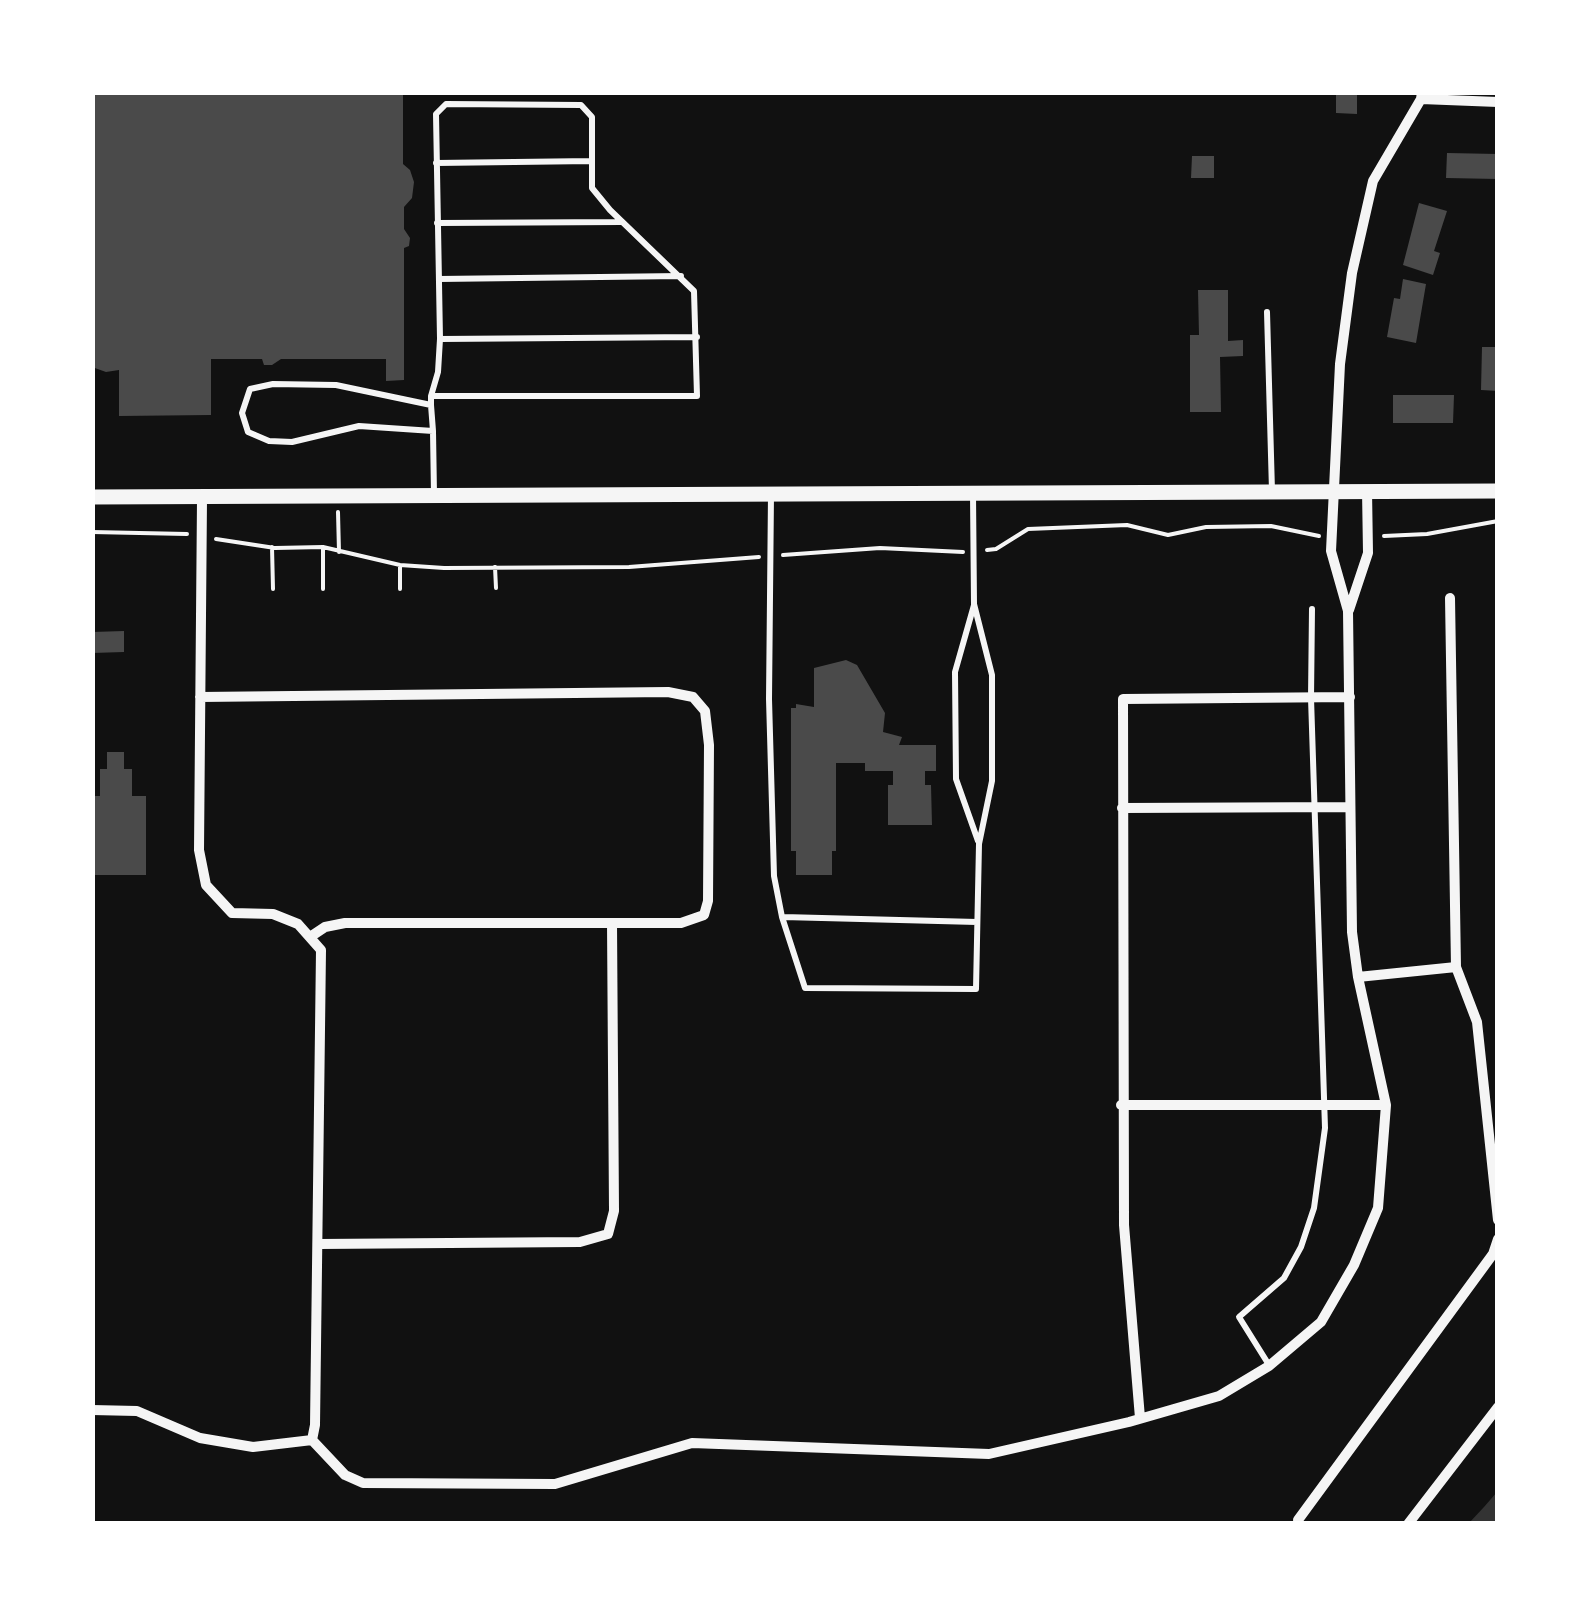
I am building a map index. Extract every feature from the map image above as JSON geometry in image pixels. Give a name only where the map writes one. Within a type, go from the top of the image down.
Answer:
[{"type":"street","points":[[312,1440],[345,1475],[363,1483],[554,1484],[692,1443],[989,1454],[1219,1396],[1270,1366],[1320,1322],[1354,1266],[1378,1208],[1386,1105],[1352,932],[1348,611],[1332,551],[1340,364],[1356,254],[1373,181],[1422,96],[1498,102]]},
{"type":"street","points":[[1348,611],[1368,553],[1367,490]]},
{"type":"street","points":[[92,498],[1498,491]]},
{"type":"street","points":[[202,499],[199,850],[206,885],[232,913],[273,914],[298,924],[321,950],[319,1244],[312,1440]]},
{"type":"street","points":[[1450,598],[1456,968],[1477,1022],[1493,1128],[1498,1220]]},
{"type":"street","points":[[200,697],[668,692],[693,697],[704,712],[709,745],[708,901],[704,915],[681,923],[345,922],[325,927],[310,937]]},
{"type":"street","points":[[1140,1418],[1124,1225],[1123,699],[1350,697]]},
{"type":"street","points":[[1122,808],[1350,807]]},
{"type":"street","points":[[319,1244],[580,1242],[608,1234],[614,1211],[612,923]]},
{"type":"street","points":[[1358,977],[1456,968]]},
{"type":"street","points":[[1122,1104],[1386,1105]]},
{"type":"street","points":[[1298,1520],[1493,1254],[1498,1239]]},
{"type":"street","points":[[1408,1524],[1498,1407]]},
{"type":"street","points":[[92,1410],[138,1411],[200,1438],[253,1447],[312,1440]]},
{"type":"lane","points":[[432,432],[359,426],[292,442],[269,442],[248,432],[242,414],[250,389],[274,384],[336,385],[432,400],[697,396],[694,291],[592,188],[592,118],[581,105],[446,104],[436,114],[440,339],[432,400],[434,496]]},
{"type":"lane","points":[[436,164],[592,160]]},
{"type":"lane","points":[[437,223],[623,222]]},
{"type":"lane","points":[[438,279],[680,276]]},
{"type":"lane","points":[[1266,312],[1272,492]]},
{"type":"lane","points":[[440,339],[697,337]]},
{"type":"lane","points":[[772,494],[769,699],[774,876],[782,917],[805,988],[976,989],[979,844],[992,780],[992,674],[974,604],[972,493]]},
{"type":"lane","points":[[974,604],[955,672],[956,778],[979,844]]},
{"type":"lane","points":[[1270,1366],[1239,1316],[1284,1278],[1301,1248],[1323,1162],[1312,609]]},
{"type":"lane","points":[[782,917],[977,922]]},
{"type":"path","points":[[338,498],[339,552]]},
{"type":"path","points":[[1369,534],[1426,534],[1498,521]]},
{"type":"path","points":[[92,532],[166,532],[272,547],[323,547],[400,564],[495,568],[629,567],[880,548],[974,552],[996,548],[1028,529],[1127,525],[1168,534],[1206,527],[1271,526],[1314,536],[1332,534]]},
{"type":"path","points":[[272,547],[273,589]]},
{"type":"path","points":[[323,547],[323,589]]},
{"type":"path","points":[[400,564],[400,589]]},
{"type":"path","points":[[495,568],[496,588]]},
{"type":"shaded area","points":[[1497,1492],[1497,1523],[1469,1523],[1484,1507]]},
{"type":"building","points":[[92,92],[403,92],[403,164],[414,182],[412,198],[404,207],[404,229],[410,238],[409,246],[404,248],[404,380],[386,381],[386,359],[281,359],[264,365],[262,359],[211,359],[211,415],[119,416],[119,370],[106,372],[92,367]]},
{"type":"building","points":[[1336,92],[1357,92],[1357,114],[1336,113]]},
{"type":"building","points":[[1447,153],[1498,154],[1498,179],[1446,178]]},
{"type":"building","points":[[1192,156],[1214,156],[1214,178],[1191,178]]},
{"type":"building","points":[[1419,203],[1447,211],[1434,251],[1440,253],[1433,275],[1403,265]]},
{"type":"building","points":[[1403,279],[1426,284],[1416,343],[1387,337],[1394,298],[1400,299]]},
{"type":"building","points":[[1198,290],[1228,290],[1228,341],[1243,340],[1243,356],[1220,357],[1221,412],[1190,412],[1190,335],[1199,335]]},
{"type":"building","points":[[1482,347],[1498,347],[1498,391],[1481,390]]},
{"type":"building","points":[[1393,395],[1454,395],[1453,423],[1393,423]]},
{"type":"building","points":[[124,631],[124,652],[92,653],[92,632]]},
{"type":"building","points":[[846,660],[857,665],[885,713],[883,732],[902,737],[899,745],[936,745],[936,771],[925,771],[925,785],[931,785],[932,825],[888,825],[888,785],[893,785],[893,771],[865,771],[865,763],[836,763],[836,851],[832,851],[832,875],[796,875],[796,851],[791,851],[791,708],[796,708],[796,704],[814,707],[814,668]]},
{"type":"building","points":[[107,752],[124,752],[124,769],[132,769],[132,796],[146,796],[146,875],[92,875],[92,796],[100,796],[100,769],[107,769]]}]
